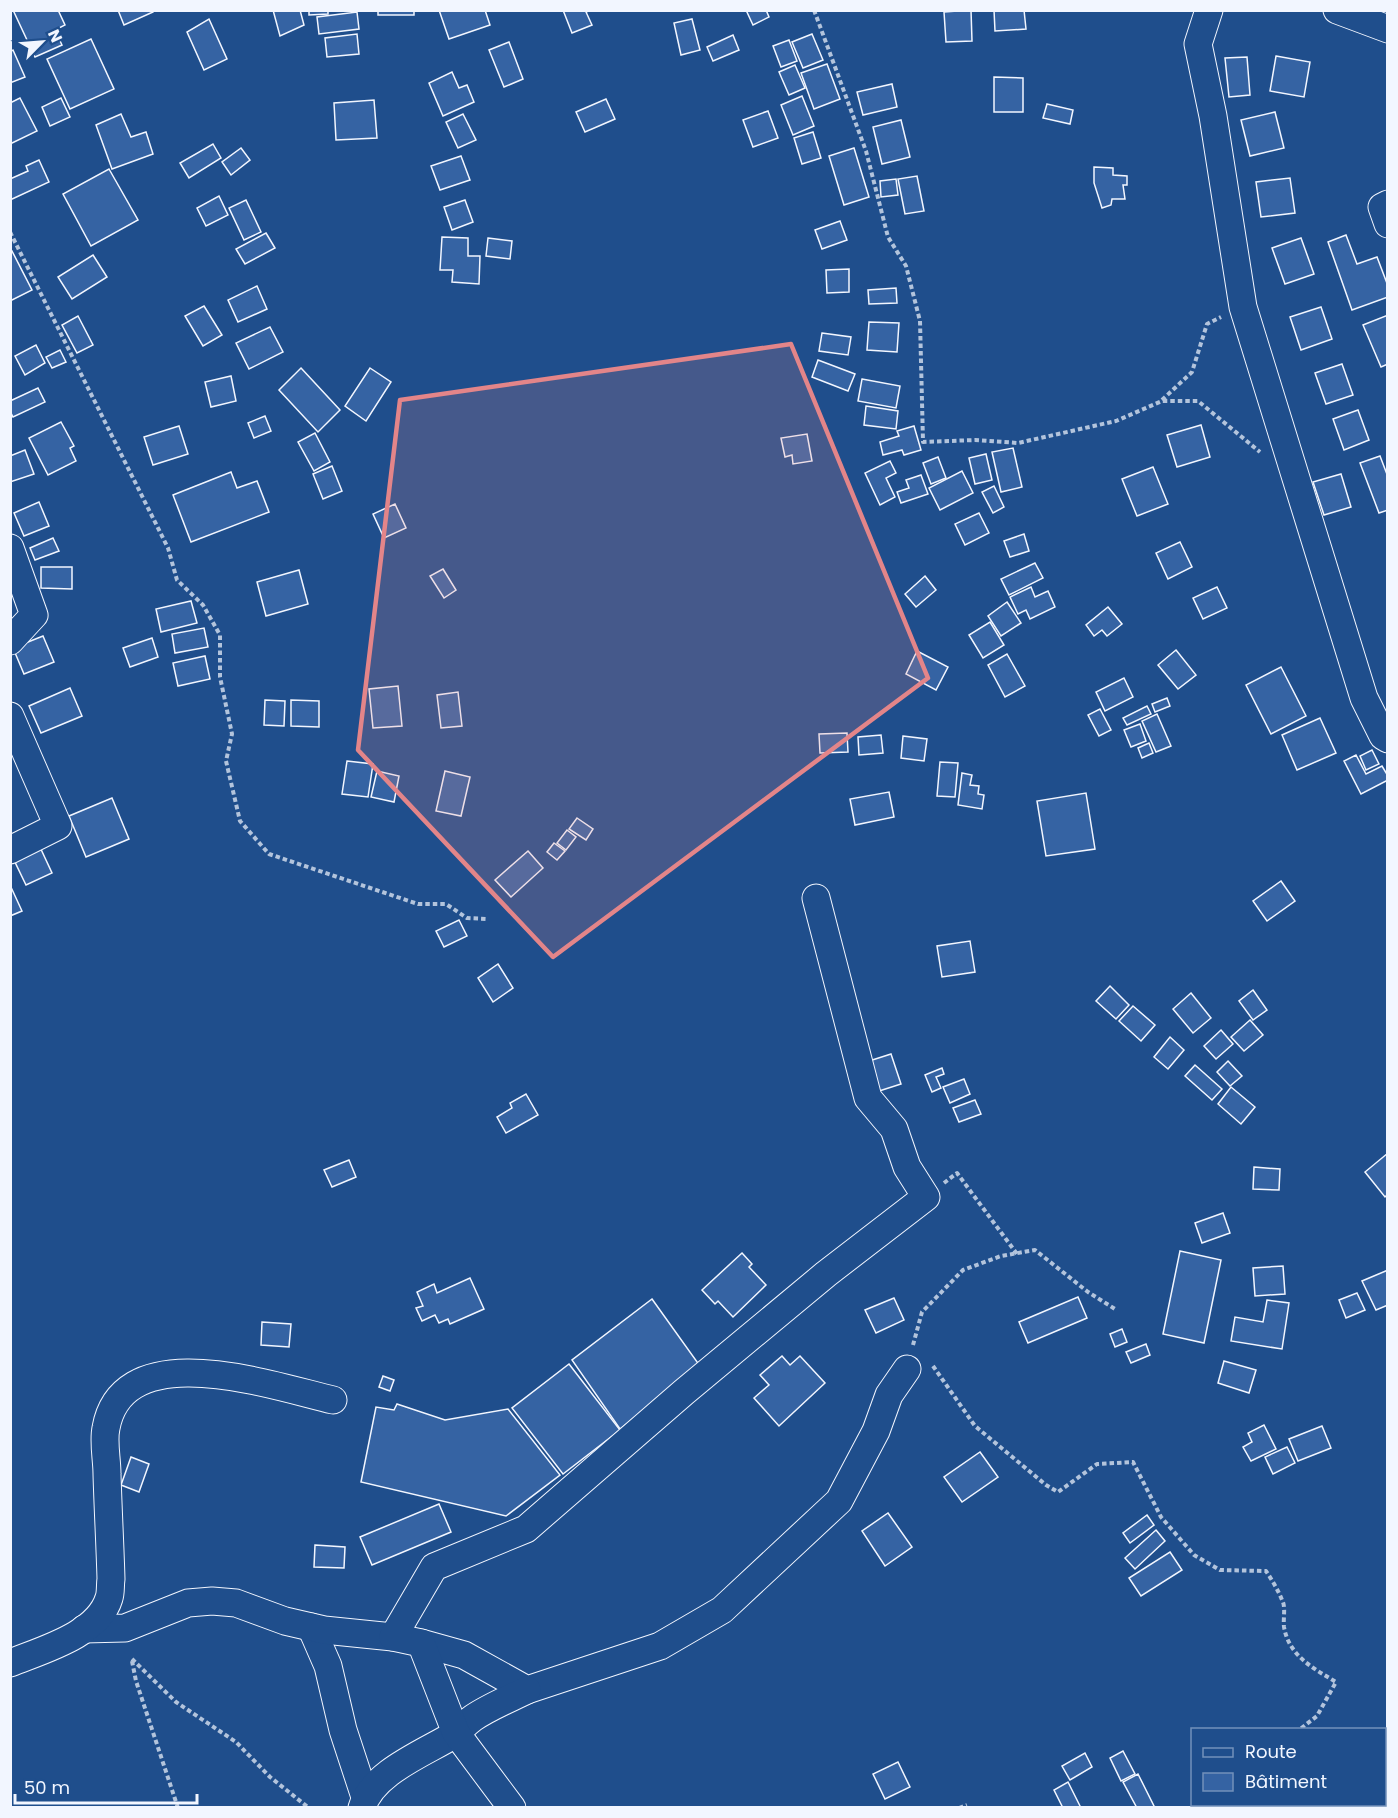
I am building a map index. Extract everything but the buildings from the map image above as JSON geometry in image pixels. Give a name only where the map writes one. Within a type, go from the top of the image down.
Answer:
[{"type":"street","points":[[1209,10],[1198,44],[1213,116],[1243,307],[1364,698],[1383,736],[1388,739]]},
{"type":"street","points":[[1337,10],[1388,29]]},
{"type":"street","points":[[1388,204],[1382,207],[1388,224]]},
{"type":"street","points":[[10,548],[34,615],[10,641]]},
{"type":"street","points":[[10,716],[58,826],[10,850]]},
{"type":"street","points":[[393,1637],[434,1567],[526,1529],[693,1384],[826,1274],[926,1197],[907,1167],[894,1129],[868,1098],[816,898]]},
{"type":"street","points":[[364,1802],[389,1773],[456,1733],[472,1719],[526,1690],[660,1646],[722,1610],[839,1501],[876,1431],[889,1395],[918,1359]]},
{"type":"street","points":[[10,1663],[64,1642],[84,1629],[98,1618],[109,1598],[111,1579],[105,1429],[113,1404],[127,1389],[145,1379],[196,1372],[236,1378],[333,1400]]},
{"type":"street","points":[[84,1629],[125,1628],[188,1603],[212,1601],[236,1603],[285,1621],[324,1630],[393,1637],[421,1643],[464,1656],[526,1690]]},
{"type":"street","points":[[311,1627],[328,1666],[343,1730],[364,1802]]},
{"type":"street","points":[[421,1643],[456,1733],[512,1808]]},
{"type":"path","points":[[814,10],[866,151],[888,237],[906,266],[920,321],[923,442],[975,440],[1018,443],[1116,421],[1162,401],[1192,372],[1208,324],[1243,307]]},
{"type":"path","points":[[10,232],[168,548],[177,580],[203,605],[220,635],[220,677],[232,734],[226,761],[240,822],[269,855],[418,903],[446,904],[467,918],[488,920]]},
{"type":"path","points":[[1162,401],[1198,401],[1262,453]]},
{"type":"path","points":[[926,1197],[957,1173],[1017,1254]]},
{"type":"path","points":[[1115,1309],[1088,1292],[1035,1250],[1001,1256],[963,1270],[922,1312],[914,1342],[918,1359],[940,1374],[975,1426],[1046,1485],[1058,1492],[1097,1464],[1133,1462],[1161,1517],[1194,1555],[1220,1570],[1266,1571],[1284,1602],[1283,1621],[1286,1637],[1293,1651],[1302,1661],[1336,1682],[1317,1716],[1302,1728]]},
{"type":"path","points":[[914,1342],[918,1359]]},
{"type":"path","points":[[125,1628],[136,1681],[178,1808]]},
{"type":"path","points":[[132,1659],[176,1702],[236,1742],[270,1777],[309,1808]]},
{"type":"path","points":[[959,1808],[966,1805]]},
{"type":"highlighted area","points":[[791,344],[928,678],[553,957],[358,750],[400,400]]}]
